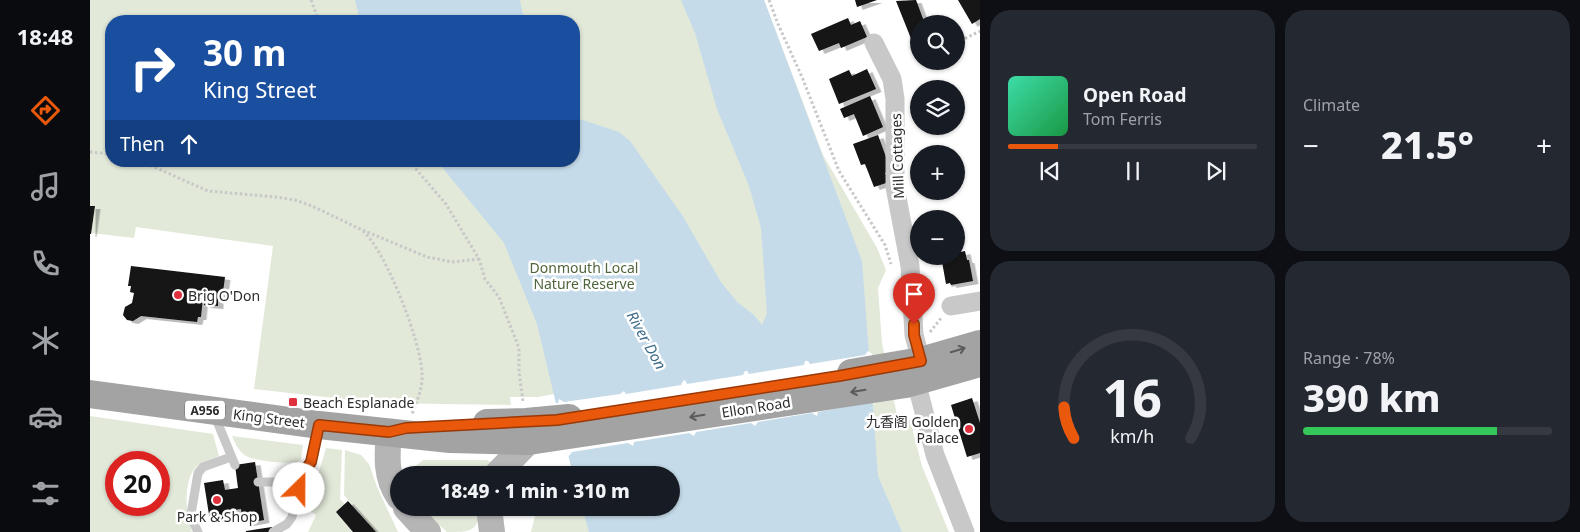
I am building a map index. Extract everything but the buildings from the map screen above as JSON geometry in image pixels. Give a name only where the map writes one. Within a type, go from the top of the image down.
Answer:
[{"type":"main road","name":"Ellon Road","points":[[914,366],[980,344]]},
{"type":"main road","name":"Ellon Road","points":[[528,432],[566,418],[914,366],[980,363]]},
{"type":"main road","name":"King Street","points":[[90,394],[319,425],[450,439],[528,432]]},
{"type":"street","name":"Mill Cottages","points":[[874,42],[892,79],[895,187],[910,266],[914,366],[935,455],[965,532]]},
{"type":"street","points":[[951,306],[980,301]]},
{"type":"street","points":[[503,466],[528,432]]},
{"type":"street","points":[[390,479],[388,468],[404,435]]},
{"type":"street","points":[[413,516],[428,532]]},
{"type":"lane","points":[[198,532],[191,514],[198,473],[203,467],[233,461],[213,411]]},
{"type":"lane","points":[[273,532],[287,524],[292,517],[301,476],[311,462],[319,425]]},
{"type":"lane","points":[[481,449],[508,449],[528,432]]},
{"type":"lane","points":[[258,482],[275,482],[301,476]]},
{"type":"path","points":[[311,0],[317,15]]},
{"type":"path","points":[[769,0],[802,77],[839,172],[885,245],[893,272]]},
{"type":"path","points":[[965,38],[980,31]]},
{"type":"path","points":[[90,152],[105,153]]},
{"type":"path","points":[[154,167],[208,191],[295,200],[427,257],[452,262],[479,259]]},
{"type":"path","points":[[414,167],[446,204],[479,259],[485,279],[499,296],[519,348],[519,372],[528,432]]},
{"type":"path","points":[[360,229],[371,238],[378,251],[410,321],[418,350],[422,373],[421,389],[404,435]]},
{"type":"path","points":[[914,366],[951,306]]},
{"type":"green space","name":"Donmouth Local Nature Reserve","points":[[90,0],[764,0],[823,155],[877,248],[886,270],[878,288],[882,343],[898,420],[910,420],[922,466],[949,532],[531,532],[535,516],[680,516],[680,466],[661,466],[577,390],[538,397],[510,397],[511,405],[379,403],[254,389],[273,246],[136,227],[134,238],[91,233],[95,207],[90,206]]},
{"type":"green space","points":[[90,416],[213,434],[219,456],[197,466],[192,472],[187,488],[188,517],[192,532],[90,532]]},
{"type":"green space","points":[[232,436],[303,445],[301,459],[298,462],[286,463],[251,458],[241,452]]},
{"type":"green space","points":[[326,448],[342,450],[340,499],[345,504],[336,512],[353,532],[308,532],[316,515],[308,509]]},
{"type":"green space","points":[[345,450],[361,455],[369,464],[377,487],[398,532],[375,532],[344,495]]},
{"type":"green space","points":[[423,460],[487,460],[492,463],[490,466],[416,466]]},
{"type":"green space","points":[[429,516],[480,516],[478,522],[472,529],[462,532],[447,532]]},
{"type":"water","points":[[355,0],[520,0],[523,15],[359,15]]},
{"type":"water","name":"Donmouth Local Nature Reserve","points":[[681,0],[764,0],[862,261],[878,476],[902,532],[589,532],[584,516],[680,516],[680,466],[571,466],[537,324],[504,243],[442,167],[580,167],[580,119],[619,132],[630,141],[682,215],[721,282],[737,302],[754,315],[762,325],[767,313],[761,228],[749,186],[717,109],[695,33]]},
{"type":"pier","points":[[868,351],[872,354],[875,405],[873,402],[818,412],[817,416],[812,413],[758,422],[755,426],[751,423],[696,432],[694,436],[689,433],[634,442],[633,446],[628,443],[572,452],[569,456],[564,453],[553,404],[558,403],[559,399],[564,402],[620,394],[624,391],[626,394],[681,385],[685,380],[687,384],[743,375],[745,371],[749,374],[804,365],[805,361],[808,361],[810,364],[865,355]]},
{"type":"place","name":"Brig O'Don","points":[[178,295]]},
{"type":"place","name":"Beach Esplanade","points":[[293,402]]},
{"type":"place","name":"九香阁 Golden Palace","points":[[969,429]]},
{"type":"place","name":"Park & Shop","points":[[217,500]]},
{"type":"route","points":[[299,489],[301,476],[311,462],[319,425],[389,432],[406,428],[557,420],[839,376],[921,361],[914,335],[914,324]]},
{"type":"water label","name":"River Don","points":[[647,340]]}]
